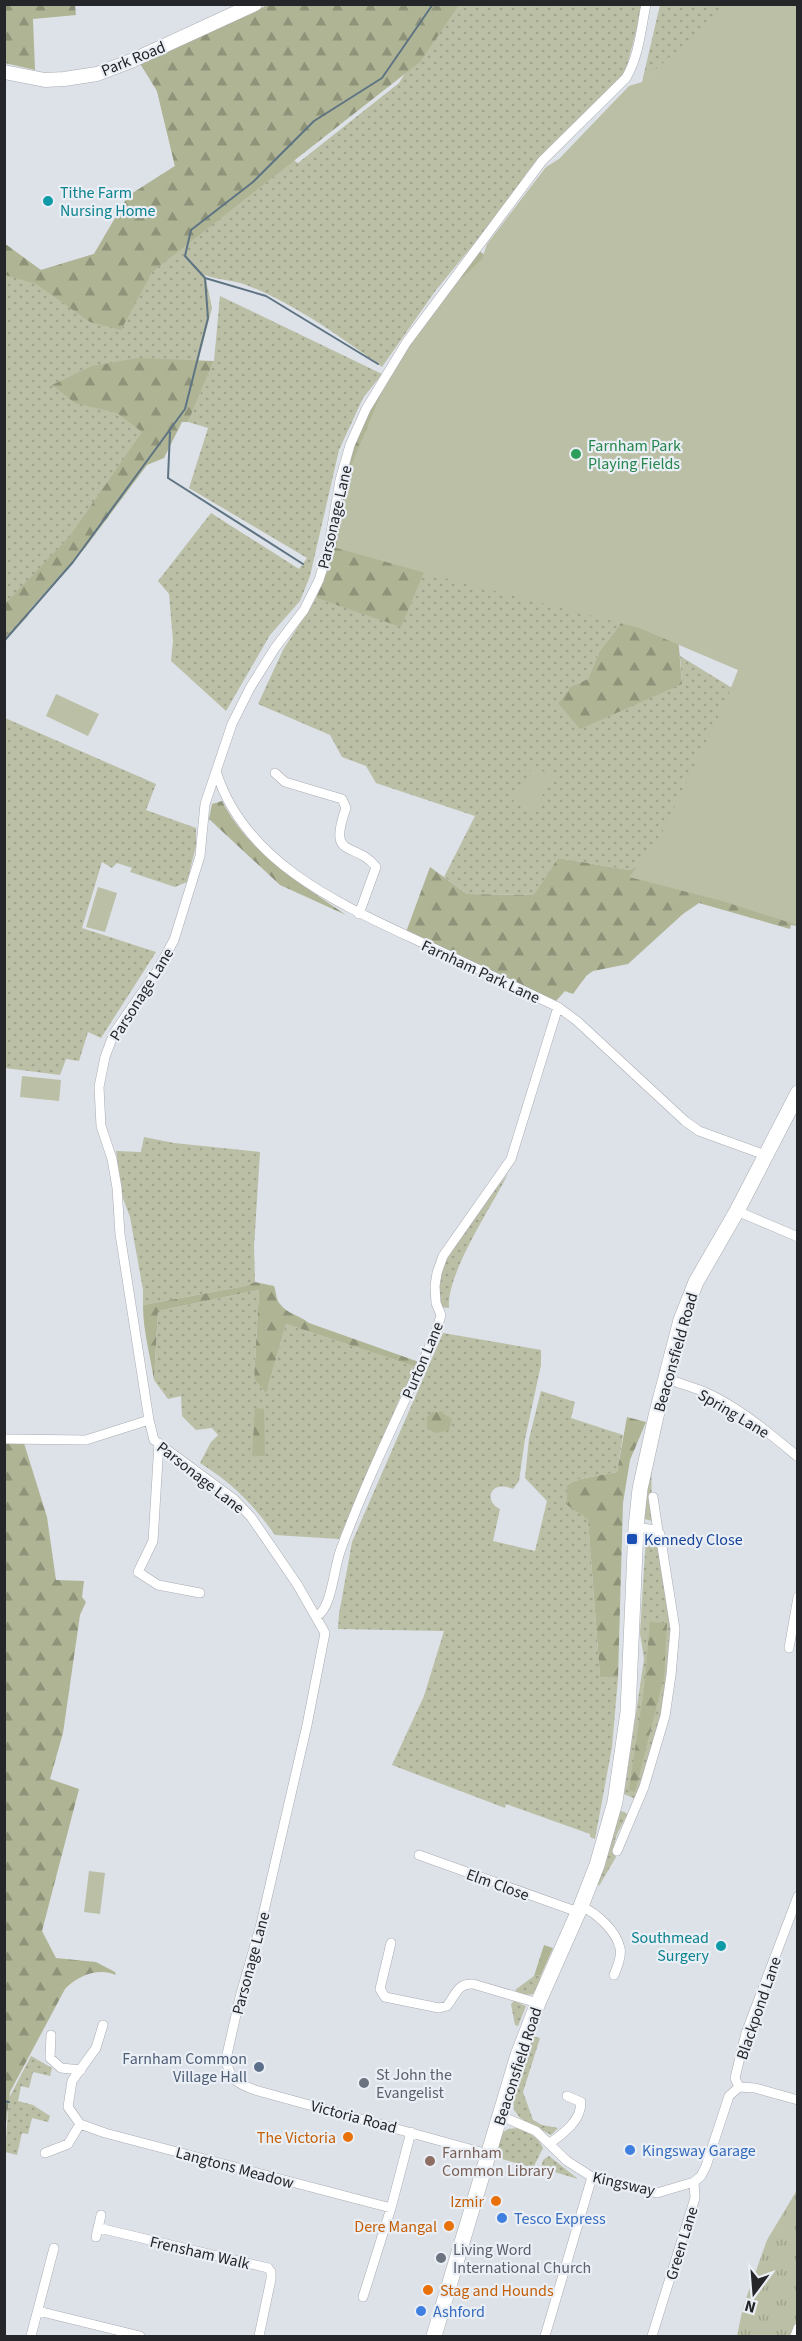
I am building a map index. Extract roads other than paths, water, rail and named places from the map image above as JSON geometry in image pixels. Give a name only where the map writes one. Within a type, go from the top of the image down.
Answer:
[{"type":"main road","name":"Park Road","points":[[4,72],[45,80],[97,74],[131,61],[255,4]]},
{"type":"main road","name":"Beaconsfield Road","points":[[435,2337],[518,2055],[597,1865],[615,1802],[628,1712],[636,1527],[646,1457],[681,1320],[696,1282],[737,1211],[798,1093]]},
{"type":"street","name":"Parsonage Lane","points":[[227,2068],[226,2059],[240,1997],[261,1924],[325,1633],[317,1616],[251,1517],[234,1499],[154,1440],[120,1234],[117,1188],[112,1159],[100,1126],[99,1087],[105,1057],[114,1033],[157,971],[174,940],[200,856],[204,804],[232,724],[250,688],[275,648],[304,610],[319,580],[328,550],[340,480],[350,446],[366,409],[406,343],[542,161],[626,78],[632,69],[646,4]]},
{"type":"street","name":"Farnham Park Lane","points":[[216,771],[222,789],[246,829],[282,864],[312,888],[358,914],[558,1007],[577,1021],[692,1126],[699,1131],[765,1155]]},
{"type":"street","points":[[275,773],[285,782],[342,800],[346,808],[340,824],[339,837],[347,849],[371,860],[376,867],[358,914]]},
{"type":"street","points":[[276,787],[285,782]]},
{"type":"street","name":"Purton Lane","points":[[317,1616],[322,1614],[327,1605],[339,1554],[353,1514],[436,1332],[441,1315],[436,1303],[437,1272],[444,1256],[511,1159],[558,1007]]},
{"type":"street","points":[[737,1211],[798,1237]]},
{"type":"street","name":"Spring Lane","points":[[665,1378],[706,1393],[760,1426],[798,1457]]},
{"type":"street","points":[[4,1439],[86,1440],[149,1420]]},
{"type":"street","points":[[159,1443],[153,1541],[138,1572],[158,1585],[200,1593]]},
{"type":"street","points":[[617,1851],[644,1786],[665,1716],[675,1643],[664,1557],[652,1497]]},
{"type":"street","points":[[636,1527],[658,1531]]},
{"type":"street","points":[[789,1648],[798,1597]]},
{"type":"street","points":[[615,1802],[635,1809]]},
{"type":"street","name":"Elm Close","points":[[419,1855],[580,1909]]},
{"type":"street","name":"Blackpond Lane","points":[[739,2087],[735,2078],[746,2033],[798,1896]]},
{"type":"street","points":[[580,1909],[598,1916],[618,1942],[621,1951],[614,1975]]},
{"type":"street","points":[[391,1943],[380,1989],[385,1997],[438,2008],[447,2006],[458,1988],[465,1984],[473,1984],[538,2003]]},
{"type":"street","points":[[45,2153],[68,2144],[80,2124],[68,2107],[72,2081],[96,2048],[103,2025]]},
{"type":"street","points":[[51,2035],[50,2058],[61,2068],[81,2070]]},
{"type":"street","name":"Victoria Road","points":[[227,2068],[232,2079],[255,2090],[488,2154]]},
{"type":"street","points":[[739,2087],[755,2088],[798,2100]]},
{"type":"street","name":"Green Lane","points":[[652,2337],[695,2198],[693,2182],[701,2176],[706,2166],[729,2096],[739,2087]]},
{"type":"street","points":[[550,2143],[576,2120],[581,2107],[581,2102],[567,2096]]},
{"type":"street","name":"Kingsway","points":[[501,2116],[536,2131],[567,2160],[592,2177],[657,2193],[693,2182]]},
{"type":"street","name":"Langtons Meadow","points":[[80,2124],[105,2133],[391,2208]]},
{"type":"street","points":[[363,2297],[391,2208],[411,2132]]},
{"type":"street","points":[[545,2337],[592,2177]]},
{"type":"street","name":"Frensham Walk","points":[[101,2215],[97,2232],[268,2268],[271,2272],[271,2279],[259,2337]]},
{"type":"street","points":[[31,2337],[54,2261],[54,2248]]},
{"type":"street","points":[[38,2311],[140,2337]]},
{"type":"street","points":[[795,2337],[798,2328]]},
{"type":"waterway","points":[[4,641],[73,562],[185,409],[208,318],[205,278],[185,256],[191,230],[253,182],[314,121],[382,78],[433,4]]},
{"type":"waterway","points":[[205,278],[266,296],[378,364]]},
{"type":"waterway","points":[[170,432],[168,478],[303,564]]},
{"type":"waterway","points":[[4,2101],[9,2102]]},
{"type":"place","name":"Tithe Farm Nursing Home","points":[[48,201]]},
{"type":"place","name":"Farnham Park Playing Fields","points":[[576,454]]},
{"type":"place","name":"Kennedy Close","points":[[632,1539]]},
{"type":"place","name":"Southmead Surgery","points":[[721,1946]]},
{"type":"place","name":"Farnham Common Village Hall","points":[[259,2067]]},
{"type":"place","name":"St John the Evangelist","points":[[364,2083]]},
{"type":"place","name":"The Victoria","points":[[348,2137]]},
{"type":"place","name":"Kingsway Garage","points":[[630,2150]]},
{"type":"place","name":"Farnham Common Library","points":[[430,2161]]},
{"type":"place","name":"Izmir","points":[[496,2201]]},
{"type":"place","name":"Tesco Express","points":[[502,2218]]},
{"type":"place","name":"Dere Mangal","points":[[449,2226]]},
{"type":"place","name":"Living Word International Church","points":[[441,2258]]},
{"type":"place","name":"Stag and Hounds","points":[[428,2290]]},
{"type":"place","name":"Ashford","points":[[421,2311]]}]
